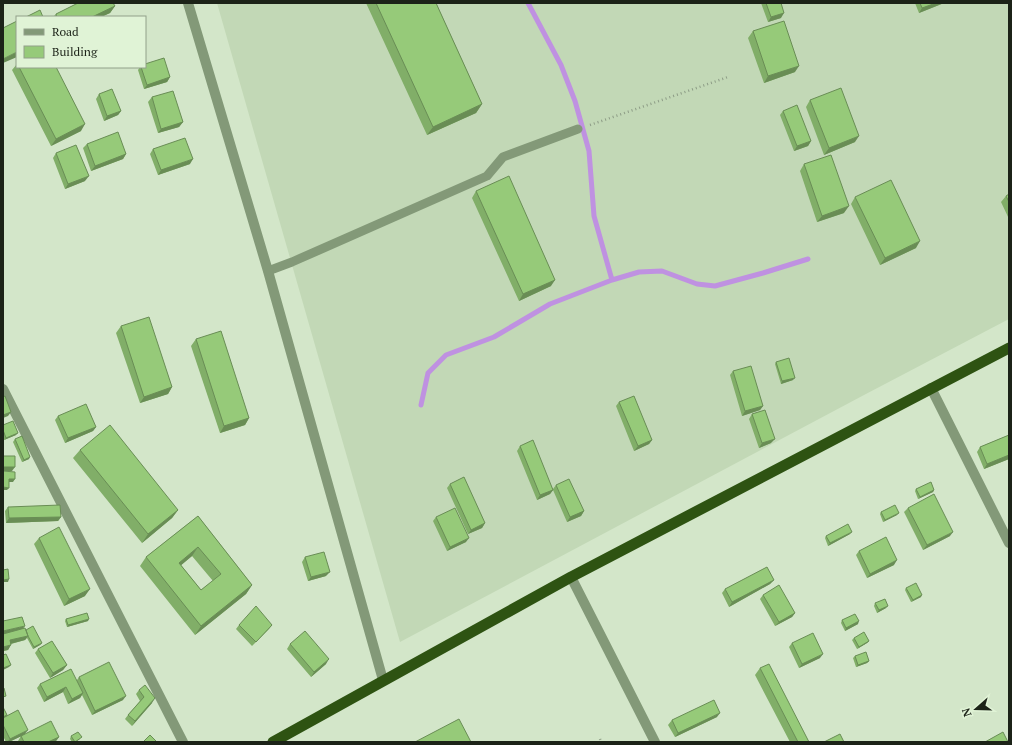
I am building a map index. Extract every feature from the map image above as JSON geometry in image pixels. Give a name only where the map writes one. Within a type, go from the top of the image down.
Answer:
[{"type":"highway","points":[[273,742],[570,577],[1009,348]]},
{"type":"street","points":[[188,3],[268,271],[383,680]]},
{"type":"street","points":[[931,388],[1009,543]]},
{"type":"street","points":[[3,389],[183,742]]},
{"type":"street","points":[[570,577],[655,742]]},
{"type":"lane","points":[[268,271],[292,262],[487,176],[503,157],[578,129]]},
{"type":"path","points":[[591,124],[728,77]]},
{"type":"shaded area","points":[[217,3],[1009,3],[1009,319],[400,642]]},
{"type":"building","points":[[78,3],[113,3],[115,6],[94,16],[57,16],[56,14]]},
{"type":"building","points":[[376,3],[436,3],[482,104],[433,127]]},
{"type":"building","points":[[766,3],[781,3],[784,13],[771,17]]},
{"type":"building","points":[[920,3],[936,3],[922,8]]},
{"type":"building","points":[[40,10],[43,16],[28,16]]},
{"type":"building","points":[[784,21],[799,66],[768,76],[753,31]]},
{"type":"building","points":[[16,22],[16,52],[3,59],[3,28]]},
{"type":"building","points":[[164,58],[170,77],[147,85],[141,68],[146,68],[146,64]]},
{"type":"building","points":[[20,68],[57,68],[85,124],[56,139]]},
{"type":"building","points":[[841,88],[859,136],[829,148],[810,100]]},
{"type":"building","points":[[112,89],[121,111],[107,116],[99,94]]},
{"type":"building","points":[[173,91],[183,122],[161,129],[152,97]]},
{"type":"building","points":[[797,105],[811,141],[797,146],[783,111]]},
{"type":"building","points":[[118,132],[126,154],[95,166],[87,144]]},
{"type":"building","points":[[185,138],[193,159],[161,170],[153,149]]},
{"type":"building","points":[[76,145],[89,176],[68,184],[56,153]]},
{"type":"building","points":[[831,155],[849,206],[822,216],[804,164]]},
{"type":"building","points":[[509,176],[555,280],[523,294],[476,191]]},
{"type":"building","points":[[891,180],[920,241],[885,258],[855,197]]},
{"type":"building","points":[[1009,194],[1009,202],[1006,196]]},
{"type":"building","points":[[149,317],[172,387],[144,397],[121,326]]},
{"type":"building","points":[[221,331],[249,418],[224,426],[196,339]]},
{"type":"building","points":[[789,358],[795,378],[782,381],[776,362]]},
{"type":"building","points":[[751,366],[763,406],[745,411],[733,371]]},
{"type":"building","points":[[5,396],[11,412],[3,415],[3,397]]},
{"type":"building","points":[[634,396],[652,440],[638,446],[619,402]]},
{"type":"building","points":[[86,404],[96,427],[68,438],[58,416]]},
{"type":"building","points":[[765,410],[775,439],[762,443],[752,414]]},
{"type":"building","points":[[13,421],[18,433],[6,438],[3,425]]},
{"type":"building","points":[[110,425],[178,510],[148,534],[80,450]]},
{"type":"building","points":[[1009,435],[1009,455],[987,464],[980,447]]},
{"type":"building","points":[[22,436],[30,457],[24,460],[15,439]]},
{"type":"building","points":[[533,440],[553,490],[540,495],[520,446]]},
{"type":"building","points":[[3,456],[15,456],[15,467],[3,467]]},
{"type":"building","points":[[3,471],[15,472],[15,479],[9,479],[9,488],[3,487]]},
{"type":"building","points":[[464,477],[485,523],[471,530],[450,484]]},
{"type":"building","points":[[569,479],[584,511],[570,517],[556,485]]},
{"type":"building","points":[[931,482],[934,490],[920,497],[916,489]]},
{"type":"building","points":[[934,494],[953,532],[927,545],[908,508]]},
{"type":"building","points":[[60,505],[61,517],[9,518],[8,507]]},
{"type":"building","points":[[895,505],[899,513],[885,520],[881,512]]},
{"type":"building","points":[[455,508],[469,538],[450,547],[436,517]]},
{"type":"building","points":[[198,516],[252,585],[201,626],[146,557]],"holes":[[[198,547],[221,574],[201,590],[179,563]]]},
{"type":"building","points":[[848,524],[852,532],[830,543],[826,536]]},
{"type":"building","points":[[59,527],[90,589],[69,599],[39,538]]},
{"type":"building","points":[[886,537],[897,560],[870,574],[859,551]]},
{"type":"building","points":[[324,552],[330,572],[311,577],[305,557]]},
{"type":"building","points":[[767,567],[774,580],[732,602],[725,589]]},
{"type":"building","points":[[8,569],[9,579],[3,580],[3,570]]},
{"type":"building","points":[[916,583],[922,595],[913,600],[906,588]]},
{"type":"building","points":[[779,585],[795,613],[779,622],[763,595]]},
{"type":"building","points":[[885,599],[888,606],[879,610],[875,603]]},
{"type":"building","points":[[256,606],[272,625],[256,642],[239,625]]},
{"type":"building","points":[[87,613],[89,619],[68,625],[66,619]]},
{"type":"building","points":[[855,614],[859,621],[846,628],[842,620]]},
{"type":"building","points":[[22,617],[25,626],[3,631],[3,621]]},
{"type":"building","points":[[33,626],[42,643],[34,647],[26,630]]},
{"type":"building","points":[[25,628],[28,636],[10,640],[11,645],[3,647],[3,634]]},
{"type":"building","points":[[305,631],[329,659],[314,672],[290,644]]},
{"type":"building","points":[[864,632],[869,641],[859,647],[854,638]]},
{"type":"building","points":[[813,633],[823,654],[802,664],[792,643]]},
{"type":"building","points":[[52,641],[67,665],[53,673],[38,649]]},
{"type":"building","points":[[866,652],[869,661],[858,665],[855,656]]},
{"type":"building","points":[[6,654],[11,665],[3,668],[3,655]]},
{"type":"building","points":[[109,662],[126,696],[95,711],[79,677]]},
{"type":"building","points":[[769,664],[809,742],[798,742],[760,668]]},
{"type":"building","points":[[71,669],[83,693],[72,699],[66,687],[47,697],[40,684]]},
{"type":"building","points":[[145,685],[155,698],[135,721],[128,715],[144,697],[139,690]]},
{"type":"building","points":[[4,688],[6,696],[3,697],[3,689]]},
{"type":"building","points":[[714,700],[720,713],[678,733],[672,720]]},
{"type":"building","points":[[3,707],[7,715],[3,717]]},
{"type":"building","points":[[18,710],[28,730],[10,739],[3,725],[3,718]]},
{"type":"building","points":[[459,719],[471,742],[415,742]]},
{"type":"building","points":[[51,721],[59,737],[48,742],[24,742],[21,736]]},
{"type":"building","points":[[78,732],[82,737],[75,742],[71,736]]},
{"type":"building","points":[[1003,732],[1008,742],[985,742]]},
{"type":"building","points":[[840,734],[844,742],[824,742]]},
{"type":"building","points":[[150,735],[157,742],[143,742]]},
{"type":"waterway","points":[[528,3],[561,65],[575,101],[589,151],[594,216],[612,280]]},
{"type":"waterway","points":[[421,405],[428,373],[446,355],[494,337],[550,304],[612,280],[639,272],[662,271],[697,284],[715,286],[808,259]]}]
